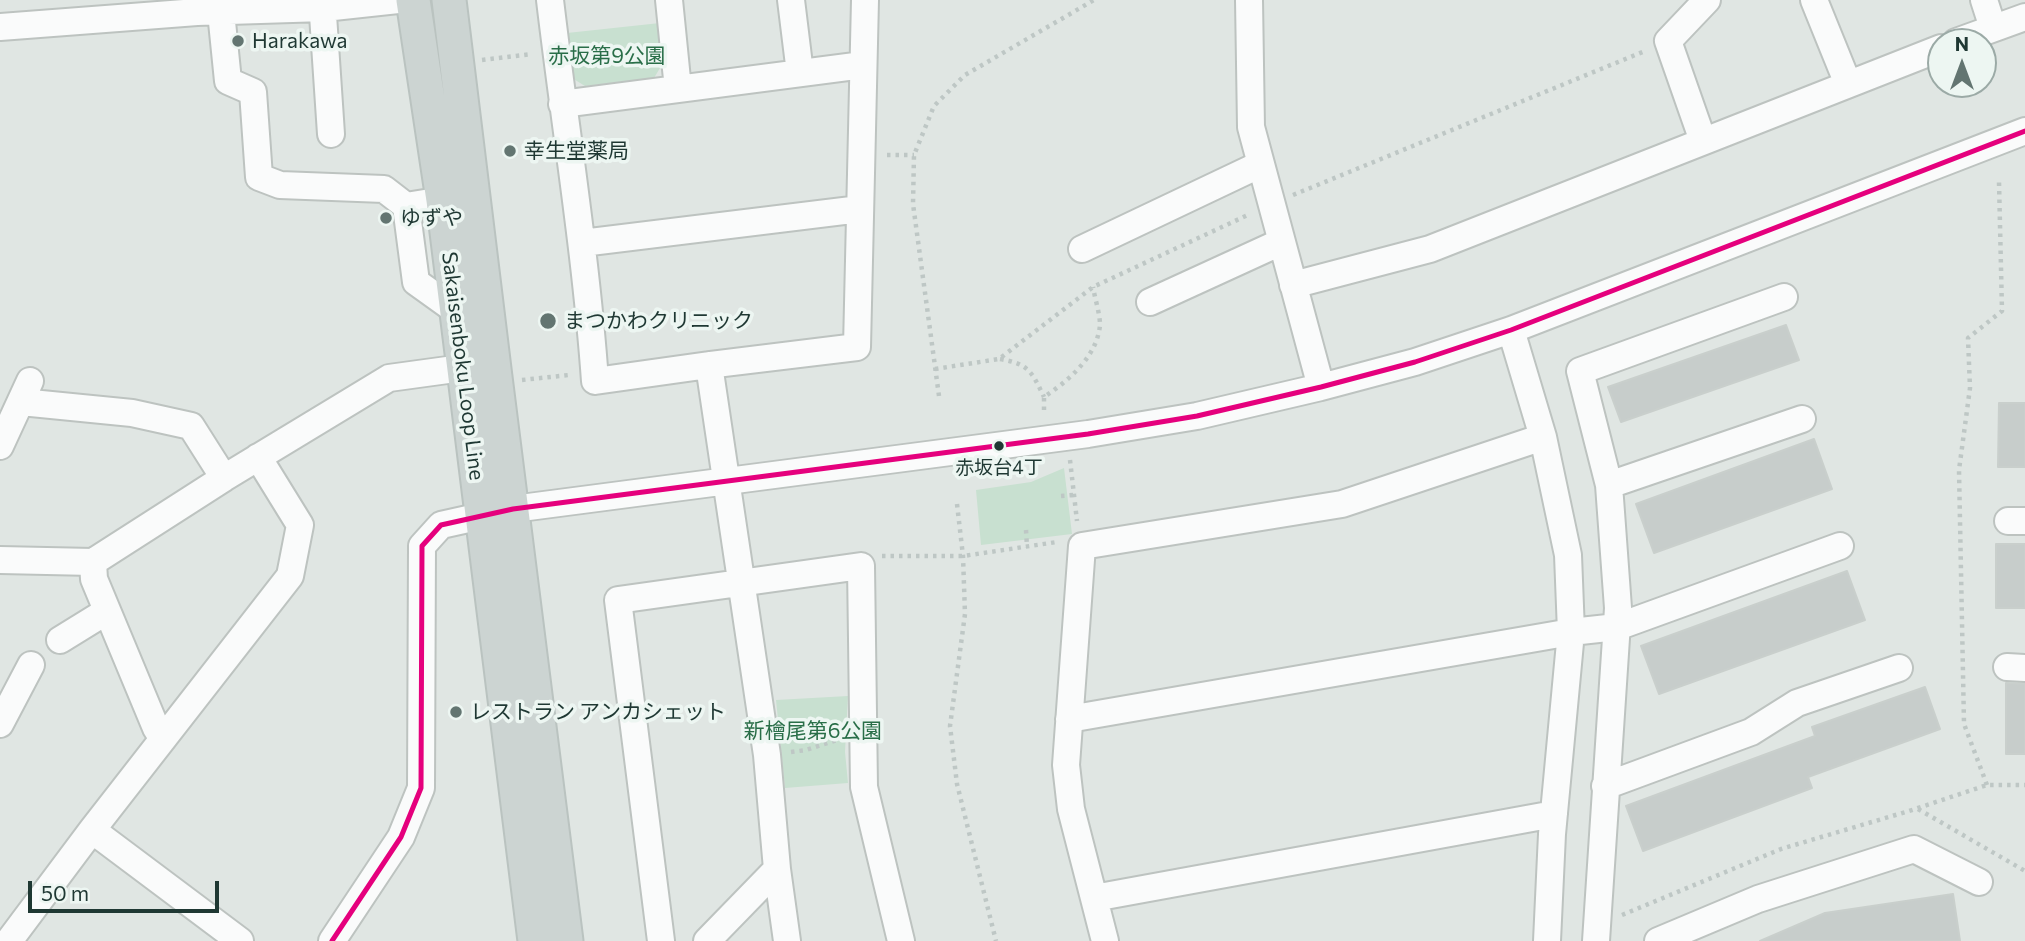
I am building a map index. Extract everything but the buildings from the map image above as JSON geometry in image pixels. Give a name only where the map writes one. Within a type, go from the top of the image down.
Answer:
[{"type":"main road","name":"Sakaisenboku Loop Line","points":[[413,0],[443,200],[462,368],[497,512],[566,941]]},
{"type":"main road","name":"Sakaisenboku Loop Line","points":[[449,0],[492,361],[497,512],[535,941]]},
{"type":"street","points":[[0,27],[398,0]]},
{"type":"street","points":[[550,0],[582,243],[595,381],[857,347],[865,0]]},
{"type":"street","points":[[669,0],[678,89]]},
{"type":"street","points":[[791,0],[800,74]]},
{"type":"street","points":[[1249,0],[1251,127],[1321,387]]},
{"type":"street","points":[[1703,141],[1668,41],[1707,0]]},
{"type":"street","points":[[1814,0],[1848,84]]},
{"type":"street","points":[[1984,0],[1993,27],[2025,17]]},
{"type":"street","points":[[323,4],[331,134]]},
{"type":"street","points":[[221,12],[228,80],[253,92],[259,177],[280,185],[384,189],[406,206],[416,282],[455,310]]},
{"type":"street","points":[[1293,285],[1430,249],[1927,53]]},
{"type":"street","points":[[562,104],[863,65]]},
{"type":"street","points":[[332,941],[401,837],[421,788],[422,546],[441,525],[497,512],[1088,434],[1197,416],[1321,387],[1415,362],[1511,330],[2025,131]]},
{"type":"street","points":[[1082,249],[1261,164]]},
{"type":"street","points":[[406,206],[443,200]]},
{"type":"street","points":[[582,243],[860,209]]},
{"type":"street","points":[[1150,302],[1281,242]]},
{"type":"street","points":[[1595,934],[1618,608],[1609,485],[1580,371],[1784,297]]},
{"type":"street","points":[[1511,330],[1543,437],[1568,555],[1571,632],[1554,814],[1547,941]]},
{"type":"street","points":[[709,365],[766,755],[777,869],[788,941]]},
{"type":"street","points":[[0,560],[93,562],[389,378],[462,368]]},
{"type":"street","points":[[0,446],[26,392],[191,426],[225,478]]},
{"type":"street","points":[[1609,485],[1802,419]]},
{"type":"street","points":[[1105,941],[1071,809],[1066,765],[1082,546],[1342,503],[1543,437]]},
{"type":"street","points":[[9,941],[290,576],[300,525],[258,457]]},
{"type":"street","points":[[1069,719],[1571,632],[1617,627],[1840,546]]},
{"type":"street","points":[[93,562],[94,579],[156,729],[163,739]]},
{"type":"street","points":[[662,941],[618,600],[861,566],[864,787],[901,941]]},
{"type":"street","points":[[60,640],[107,611]]},
{"type":"street","points":[[1605,786],[1751,732],[1797,703],[1899,668]]},
{"type":"street","points":[[0,724],[17,679]]},
{"type":"street","points":[[1094,898],[1554,814]]},
{"type":"street","points":[[92,830],[240,941]]},
{"type":"street","points":[[1658,941],[1758,899],[1914,849],[1979,882]]},
{"type":"street","points":[[707,941],[777,869]]},
{"type":"path","points":[[939,396],[914,204],[914,155],[934,106],[965,75],[1094,0]]},
{"type":"path","points":[[999,359],[1093,287],[1271,204],[1668,41]]},
{"type":"path","points":[[474,61],[556,51]]},
{"type":"path","points":[[881,155],[914,155]]},
{"type":"path","points":[[1987,785],[1964,724],[1959,470],[1970,388],[1968,338],[2002,312],[1999,182]]},
{"type":"path","points":[[1044,397],[1070,378],[1085,361],[1096,341],[1100,324],[1093,287]]},
{"type":"path","points":[[935,369],[999,359],[1016,362],[1028,369],[1036,379],[1044,397],[1044,410]]},
{"type":"path","points":[[514,381],[595,372]]},
{"type":"path","points":[[877,556],[963,556],[1069,541],[1082,546],[1070,458]]},
{"type":"path","points":[[1061,496],[1074,495]]},
{"type":"path","points":[[957,503],[963,556],[965,614],[950,726],[957,784],[996,941]]},
{"type":"path","points":[[1026,530],[1027,547]]},
{"type":"path","points":[[806,750],[836,739]]},
{"type":"path","points":[[1595,934],[1781,849],[1987,785],[2025,785]]},
{"type":"path","points":[[1917,808],[2025,871]]},
{"type":"green space","name":"赤坂第9公園","points":[[660,23],[663,63],[654,78],[585,86],[572,78],[567,33]]},
{"type":"green space","points":[[1064,468],[1072,534],[981,545],[976,490],[1031,482]]},
{"type":"green space","name":"新檜尾第6公園","points":[[848,696],[845,752],[848,783],[785,788],[776,700]]},
{"type":"transit line","points":[[332,941],[401,837],[421,788],[422,546],[441,525],[513,509],[1088,434],[1197,416],[1321,387],[1415,362],[1511,330],[2025,131]]},
{"type":"place","name":"Harakawa","points":[[238,41]]},
{"type":"place","name":"幸生堂薬局","points":[[510,151]]},
{"type":"place","name":"ゆずや","points":[[386,218]]},
{"type":"place","name":"まつかわクリニック","points":[[548,321]]},
{"type":"place","name":"赤坂台4丁","points":[[999,446]]},
{"type":"place","name":"レストラン アンカシェット","points":[[456,712]]}]
